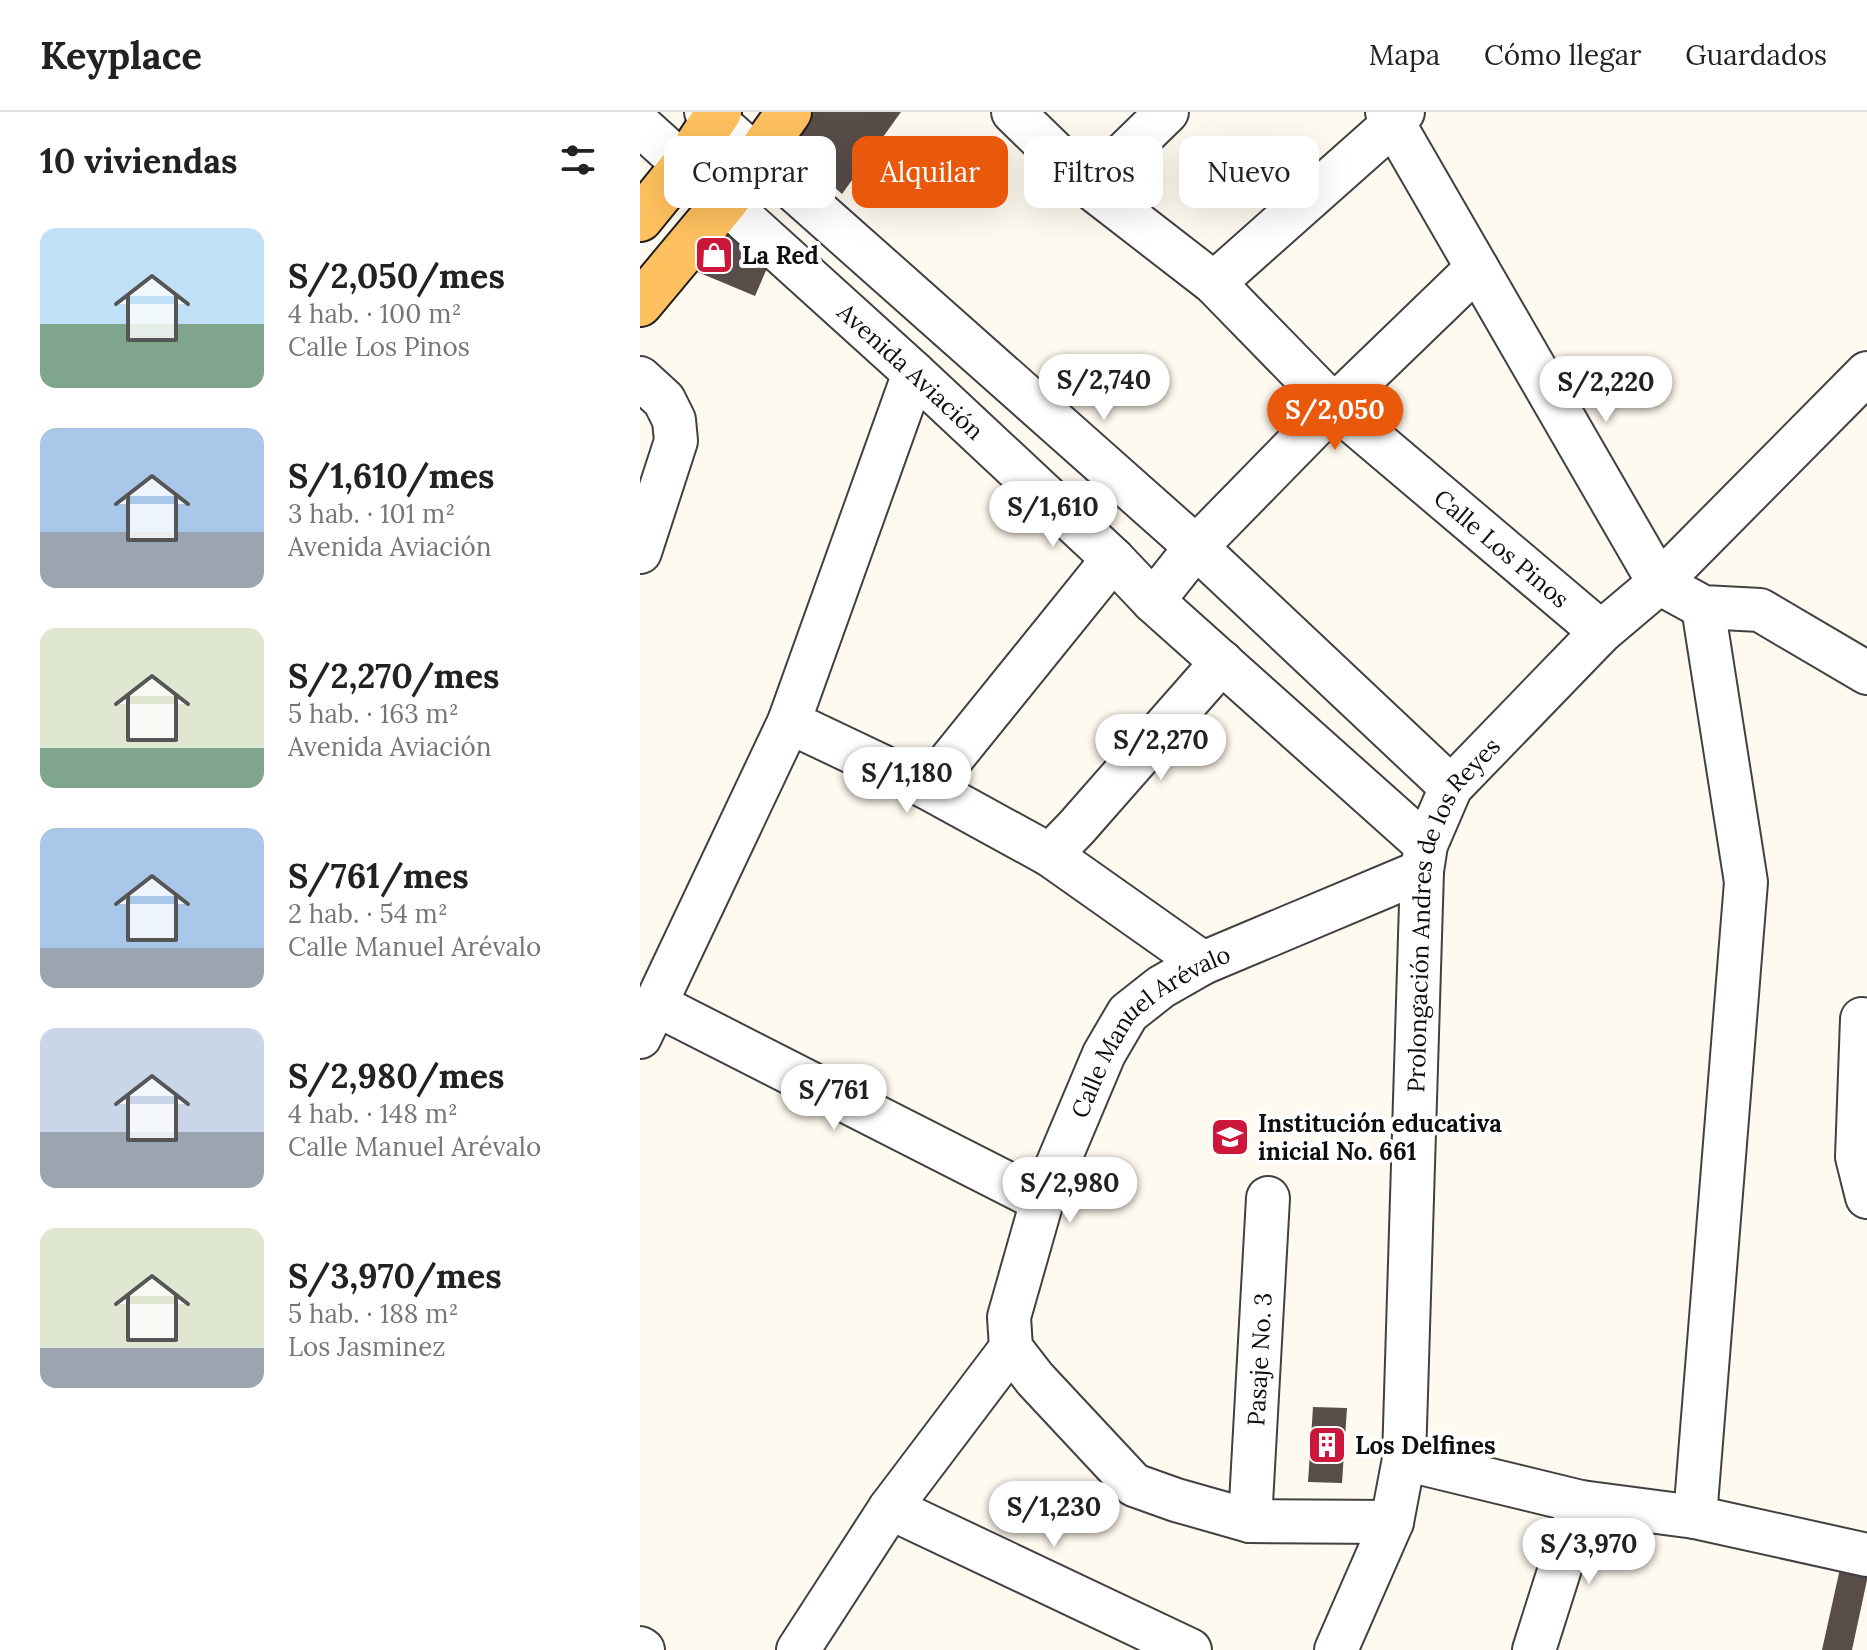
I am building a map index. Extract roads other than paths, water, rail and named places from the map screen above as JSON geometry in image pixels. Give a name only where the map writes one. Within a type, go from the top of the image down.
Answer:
[{"type":"main road","points":[[773,136],[789,112]]},
{"type":"main road","points":[[700,136],[713,114]]},
{"type":"main road","points":[[640,219],[664,190]]},
{"type":"main road","points":[[640,304],[720,208]]},
{"type":"street","name":"Calle Los Pinos","points":[[1013,112],[1038,136]]},
{"type":"street","points":[[1142,136],[1167,112]]},
{"type":"street","points":[[713,114],[735,136]]},
{"type":"street","points":[[1214,283],[1395,116],[1477,268],[1659,583],[1703,607],[1760,610],[1867,673]]},
{"type":"street","name":"Avenida Aviación","points":[[640,125],[664,147]]},
{"type":"street","name":"Avenida Aviación","points":[[732,208],[1113,559],[1153,601],[1222,662],[1424,858]]},
{"type":"street","points":[[812,208],[1196,547],[1451,787]]},
{"type":"street","name":"Calle Los Pinos","points":[[1117,208],[1214,283],[1334,406],[1601,632]]},
{"type":"street","points":[[1153,601],[1196,547],[1334,406],[1477,268]]},
{"type":"street","points":[[914,373],[789,722],[648,1020],[1042,1201]]},
{"type":"street","name":"Prolongación Andres de los Reyes","points":[[1336,1650],[1392,1522],[1404,1459],[1424,858],[1451,787],[1601,632],[1659,583],[1867,373]]},
{"type":"street","points":[[640,378],[664,400],[674,420],[676,441],[640,552]]},
{"type":"street","points":[[928,788],[1113,559]]},
{"type":"street","points":[[1695,1517],[1746,882],[1703,607]]},
{"type":"street","points":[[1050,855],[1222,662]]},
{"type":"street","points":[[789,722],[928,788],[1050,855],[1203,963]]},
{"type":"street","name":"Calle Manuel Arévalo","points":[[1011,1348],[1009,1317],[1042,1201],[1104,1054],[1128,1013],[1161,987],[1203,963],[1424,858]]},
{"type":"street","points":[[1862,1019],[1857,1157],[1867,1197]]},
{"type":"street","name":"Pasaje No. 3","points":[[1250,1521],[1268,1198]]},
{"type":"street","points":[[798,1650],[890,1508],[1011,1348],[1134,1485],[1250,1521],[1392,1522]]},
{"type":"street","points":[[1404,1459],[1581,1502],[1695,1517],[1867,1555]]},
{"type":"street","points":[[1534,1650],[1581,1502]]},
{"type":"street","points":[[890,1508],[1190,1650]]},
{"type":"place","name":"La Red","points":[[714,255]]},
{"type":"place","name":"Institución educativa inicial No. 661","points":[[1230,1137]]},
{"type":"place","name":"Los Delfines","points":[[1327,1445]]}]
